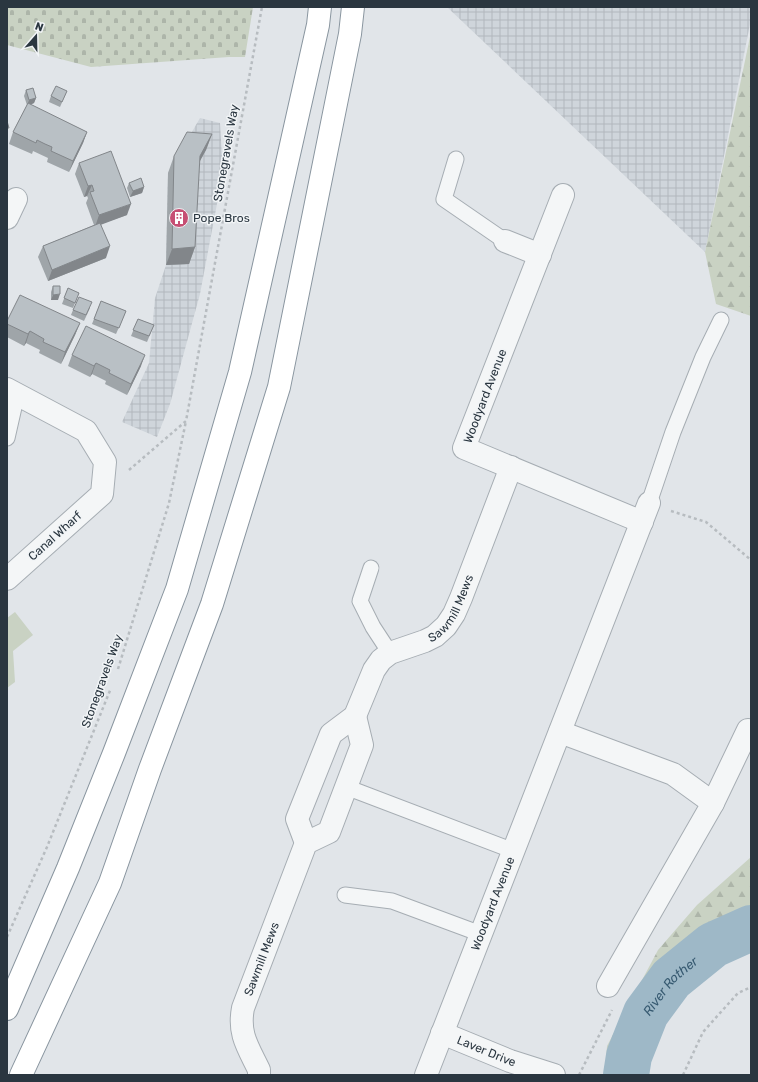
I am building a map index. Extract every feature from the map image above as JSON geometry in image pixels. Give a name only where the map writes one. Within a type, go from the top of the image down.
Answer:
[{"type":"highway","points":[[7,1009],[68,868],[177,589],[240,372],[318,25],[320,7]]},
{"type":"highway","points":[[21,1075],[110,883],[150,769],[214,597],[279,387],[350,34],[353,7]]},
{"type":"street","name":"Woodyard Avenue","points":[[426,1075],[645,512],[511,467],[464,448],[563,195]]},
{"type":"street","points":[[505,241],[540,255]]},
{"type":"street","points":[[12,391],[86,431],[105,462],[102,494]]},
{"type":"street","name":"Sawmill Mews","points":[[355,716],[374,670],[380,660],[390,653],[436,636],[446,626],[454,614],[511,467]]},
{"type":"street","name":"Canal Wharf","points":[[10,570],[102,494]]},
{"type":"street","points":[[355,716],[362,745],[329,832],[306,843],[297,819],[330,734],[355,716]]},
{"type":"street","points":[[608,986],[713,803],[748,730]]},
{"type":"street","points":[[560,732],[673,774],[713,803]]},
{"type":"street","name":"Sawmill Mews","points":[[259,1075],[259,1070],[241,1028],[243,1008],[306,843]]},
{"type":"street","name":"Laver Drive","points":[[442,1034],[510,1061],[554,1075]]},
{"type":"lane","points":[[456,159],[444,199],[505,241]]},
{"type":"lane","name":"Woodyard Avenue","points":[[645,512],[673,432],[703,357],[720,320]]},
{"type":"lane","points":[[7,438],[12,391]]},
{"type":"lane","points":[[371,568],[360,601],[373,627],[390,653]]},
{"type":"lane","points":[[346,787],[514,851]]},
{"type":"lane","points":[[345,895],[392,900],[481,934]]},
{"type":"path","name":"Stonegravels Way","points":[[118,671],[169,503],[186,421],[262,7]]},
{"type":"path","points":[[102,494],[186,421]]},
{"type":"path","points":[[645,512],[706,522],[751,560]]},
{"type":"path","name":"Stonegravels Way","points":[[7,937],[47,847],[112,686]]},
{"type":"path","points":[[683,1075],[703,1032],[738,993],[751,987]]},
{"type":"shaded area","points":[[447,7],[751,7],[751,19],[705,252]]},
{"type":"shaded area","points":[[200,118],[220,123],[223,172],[200,294],[170,404],[157,437],[122,422],[149,363],[155,298],[166,265],[168,173]]},
{"type":"green space","points":[[7,7],[253,7],[245,57],[91,67],[7,45]]},
{"type":"green space","points":[[751,32],[751,316],[716,304],[705,252]]},
{"type":"green space","points":[[15,612],[33,635],[13,651],[15,682],[7,688],[7,618]]},
{"type":"green space","points":[[751,857],[751,910],[715,929],[648,985],[615,1075],[605,1075],[607,1046],[658,950],[697,905]]},
{"type":"building","points":[[56,86],[67,91],[62,102],[51,96]]},
{"type":"building","points":[[33,88],[36,98],[29,100],[26,90]]},
{"type":"building","points":[[28,103],[87,132],[73,161],[51,151],[52,147],[37,140],[36,143],[13,132]]},
{"type":"building","name":"Pope Bros","points":[[187,132],[212,134],[200,156],[195,247],[172,249],[174,156]]},
{"type":"building","points":[[111,151],[131,204],[99,215],[90,192],[94,191],[92,185],[88,186],[79,163]]},
{"type":"building","points":[[141,178],[144,187],[133,191],[129,183]]},
{"type":"building","points":[[100,223],[110,246],[52,270],[43,246]]},
{"type":"building","points":[[53,286],[60,286],[60,294],[53,295]]},
{"type":"building","points":[[68,288],[79,293],[75,303],[64,298]]},
{"type":"building","points":[[20,295],[80,323],[65,352],[43,342],[44,339],[30,331],[28,334],[7,324],[7,321]]},
{"type":"building","points":[[79,297],[92,302],[86,315],[73,310]]},
{"type":"building","points":[[101,301],[126,311],[119,328],[94,319]]},
{"type":"building","points":[[138,319],[154,325],[149,336],[133,330]]},
{"type":"building","points":[[86,326],[145,355],[131,384],[109,373],[110,370],[96,363],[94,366],[72,355]]},
{"type":"waterway","name":"River Rother","points":[[626,1075],[629,1056],[646,1013],[671,979],[713,945],[751,928]]},
{"type":"place","name":"Pope Bros","points":[[179,218]]}]
